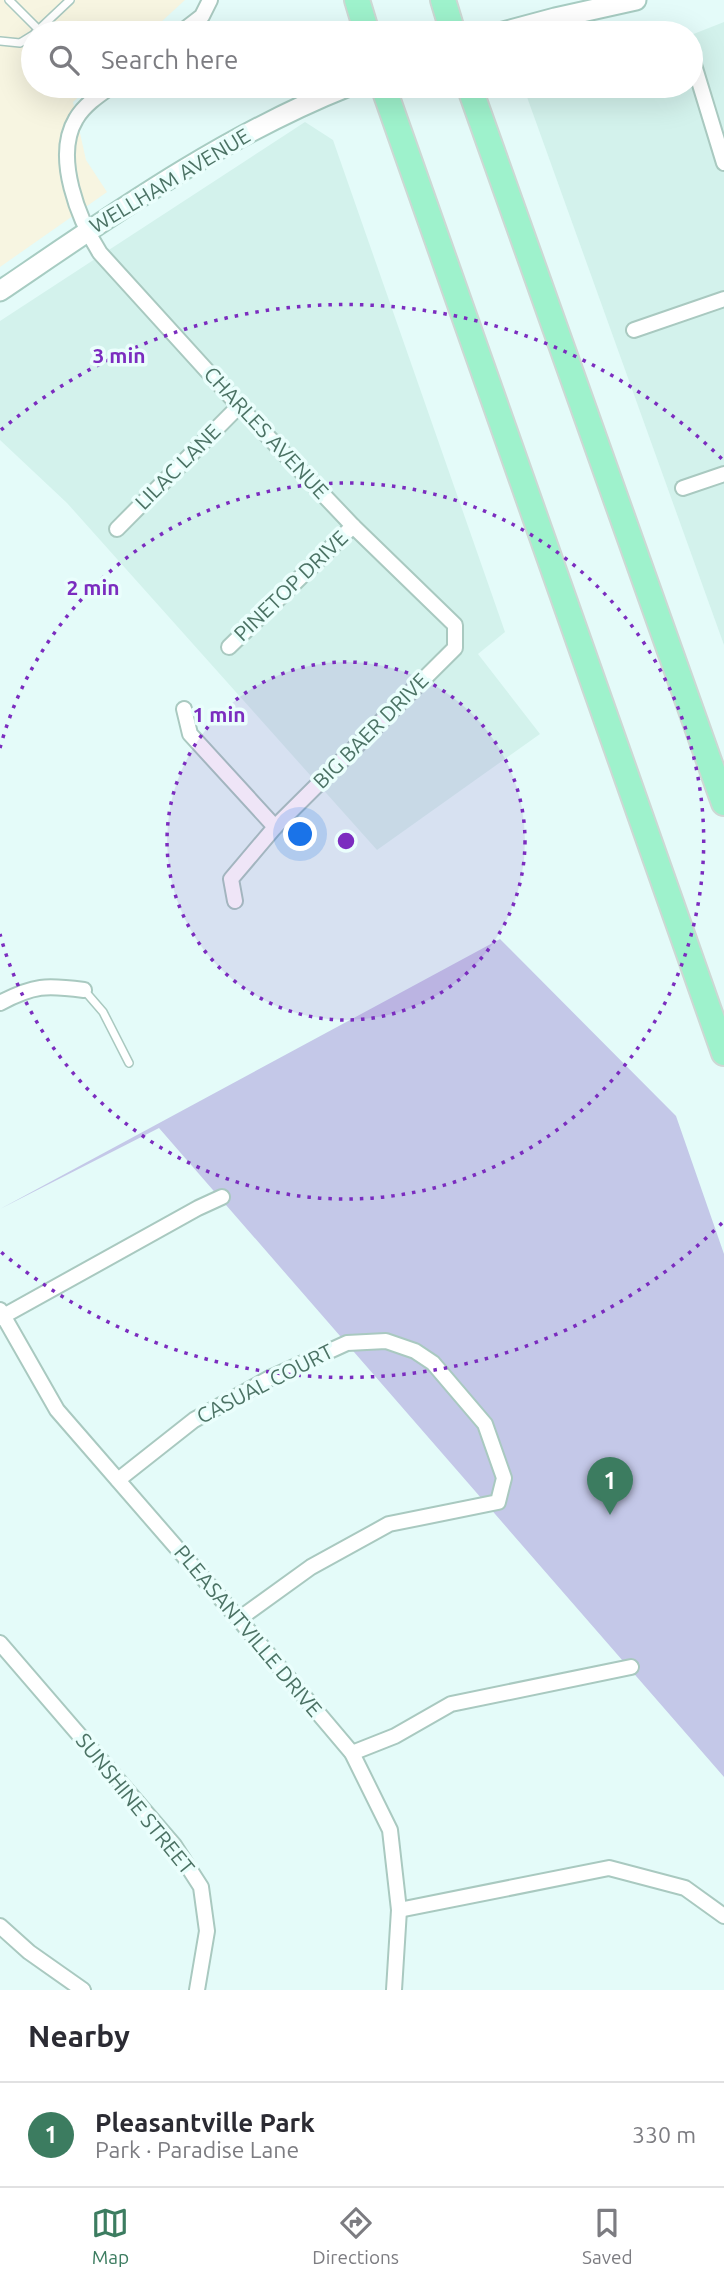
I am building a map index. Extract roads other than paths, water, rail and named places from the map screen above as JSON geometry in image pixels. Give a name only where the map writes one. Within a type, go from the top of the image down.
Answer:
[{"type":"highway","points":[[357,0],[363,21]]},
{"type":"highway","points":[[443,0],[449,21]]},
{"type":"highway","points":[[387,98],[724,1053]]},
{"type":"highway","points":[[474,98],[724,803]]},
{"type":"street","points":[[196,21],[202,16],[210,0]]},
{"type":"street","points":[[549,21],[636,0]]},
{"type":"street","points":[[703,94],[724,163]]},
{"type":"street","name":"CHARLES AVENUE","points":[[98,98],[77,117],[68,143],[66,161],[87,232],[100,253],[353,526],[455,625]]},
{"type":"street","name":"WELLHAM AVENUE","points":[[0,291],[196,162],[321,98]]},
{"type":"street","points":[[634,330],[724,299]]},
{"type":"street","name":"LILAC LANE","points":[[117,529],[239,406]]},
{"type":"street","points":[[683,488],[724,474]]},
{"type":"street","name":"PINETOP DRIVE","points":[[229,647],[353,526]]},
{"type":"street","name":"BIG BAER DRIVE","points":[[235,901],[232,879],[275,827],[455,648],[455,625]]},
{"type":"street","points":[[184,709],[190,734],[275,827]]},
{"type":"street","points":[[0,1003],[24,990],[49,986],[84,990]]},
{"type":"street","points":[[1,1315],[222,1197]]},
{"type":"street","name":"PLEASANTVILLE DRIVE","points":[[1,1315],[57,1410],[239,1619],[352,1754],[390,1830],[399,1910],[394,1990]]},
{"type":"street","name":"CASUAL COURT","points":[[118,1480],[194,1420],[270,1378],[347,1343],[386,1341],[415,1351],[433,1363],[450,1381],[485,1424],[495,1448],[503,1478],[498,1502],[389,1524],[311,1567],[239,1619]]},
{"type":"street","name":"SUNSHINE STREET","points":[[0,1643],[174,1845],[201,1887],[207,1931],[197,1990]]},
{"type":"street","points":[[352,1754],[395,1735],[451,1704],[631,1667]]},
{"type":"street","points":[[399,1910],[610,1868],[685,1888],[724,1916]]},
{"type":"street","points":[[0,1926],[29,1952],[83,1990]]},
{"type":"lane","points":[[9,0],[26,21]]},
{"type":"lane","points":[[48,21],[69,1]]},
{"type":"lane","points":[[0,41],[21,42]]},
{"type":"lane","points":[[84,990],[103,1013],[130,1063]]},
{"type":"place","name":"Pleasantville Park","points":[[610,1515]]}]
